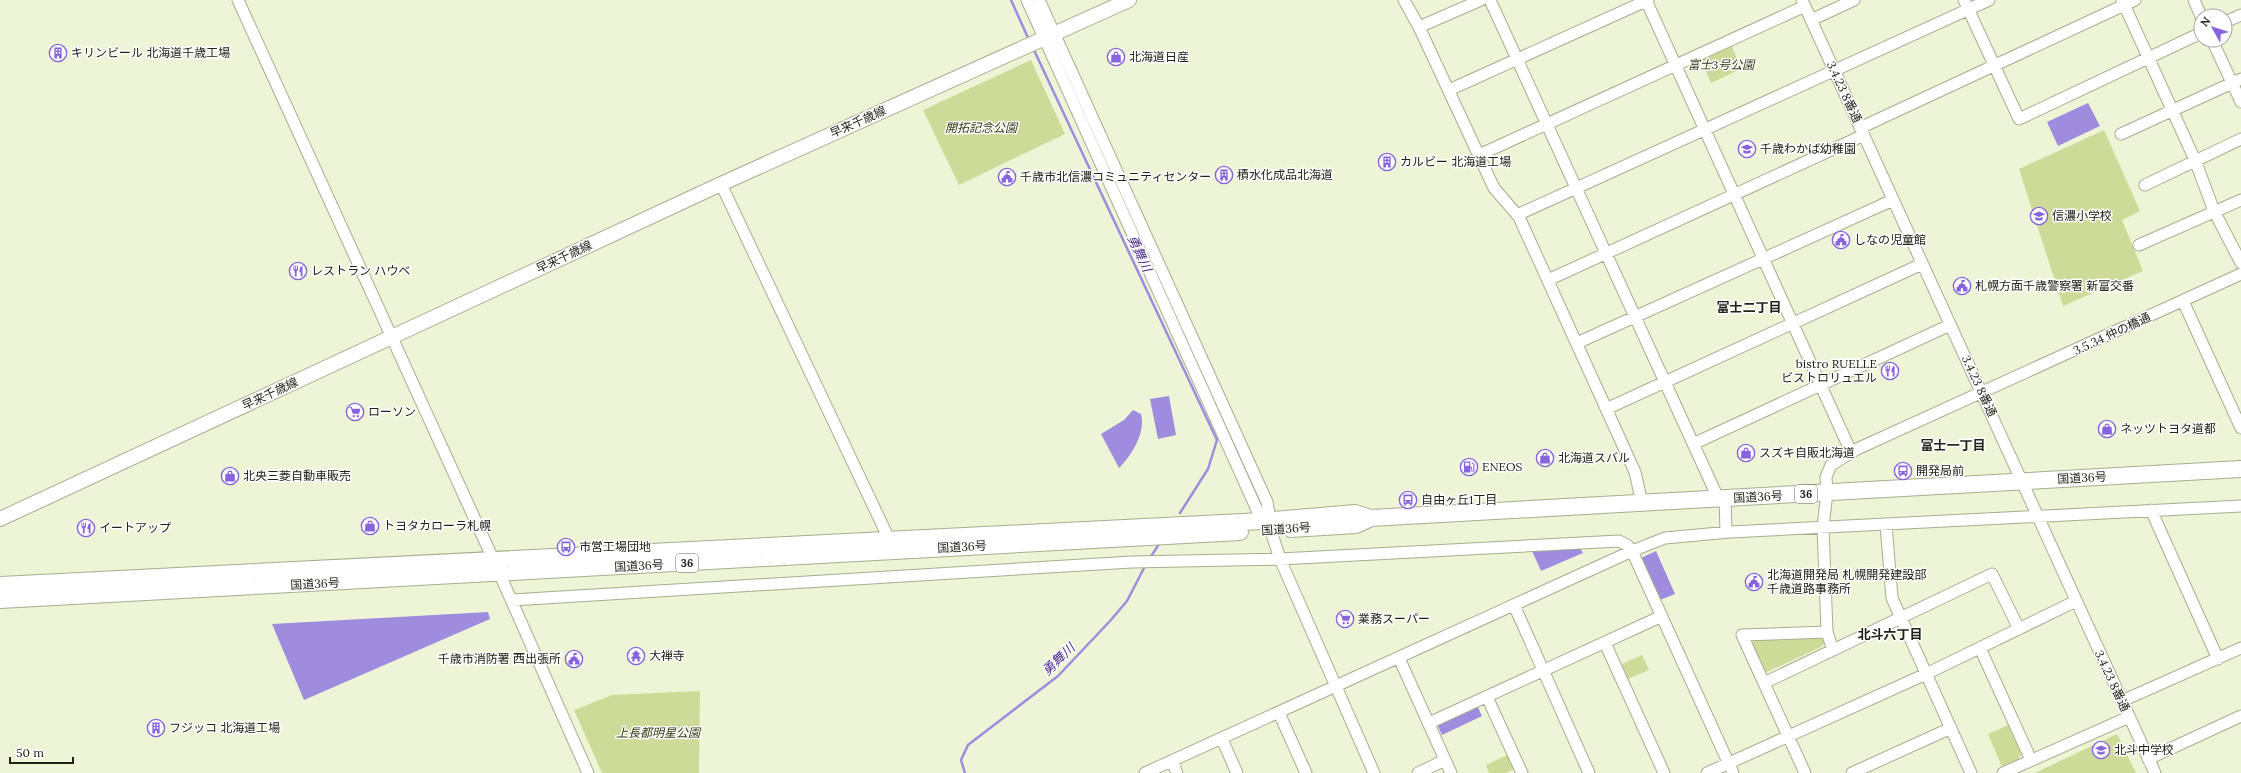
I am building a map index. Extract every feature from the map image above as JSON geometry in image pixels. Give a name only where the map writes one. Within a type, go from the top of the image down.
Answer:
[{"type":"highway","name":"国道36号","points":[[0,600],[499,574],[888,545],[1268,524],[1356,525],[1371,518],[2241,469]]},
{"type":"highway","name":"国道36号","points":[[0,585],[493,559],[888,545]]},
{"type":"main road","name":"早来千歳線","points":[[0,519],[721,184],[1129,0]]},
{"type":"street","points":[[238,0],[512,600],[586,772]]},
{"type":"street","points":[[1027,0],[1040,40],[1252,494],[1268,524],[1280,559],[1374,773]]},
{"type":"street","points":[[1039,0],[1040,40]]},
{"type":"street","points":[[1404,0],[1419,27],[1494,188],[1517,214],[1635,472],[1642,503]]},
{"type":"street","points":[[1419,27],[1481,0]]},
{"type":"street","points":[[1490,0],[1693,444],[1722,498],[1726,532]]},
{"type":"street","points":[[1449,90],[1518,60],[1647,0],[1852,452]]},
{"type":"street","points":[[1811,20],[1854,0]]},
{"type":"street","points":[[1517,214],[1834,71],[1966,5],[1989,0]]},
{"type":"street","points":[[1548,280],[1734,194],[2123,2],[2135,0]]},
{"type":"street","points":[[2123,2],[2195,160],[2214,211],[2241,263]]},
{"type":"street","points":[[1479,155],[1548,125],[1676,65],[1803,3]]},
{"type":"street","name":"3.4.23 8番通","points":[[1803,3],[1982,393],[2037,518],[2155,773]]},
{"type":"street","points":[[1966,5],[2019,120],[2193,37]]},
{"type":"street","points":[[2217,48],[2237,82],[2241,102]]},
{"type":"street","points":[[2121,134],[2237,82]]},
{"type":"street","points":[[2145,185],[2241,139]]},
{"type":"street","points":[[721,184],[888,545]]},
{"type":"street","points":[[1577,343],[1763,257],[1893,200]]},
{"type":"street","points":[[2139,245],[2241,200]]},
{"type":"street","points":[[1606,409],[1792,322],[1922,264]]},
{"type":"street","name":"3.5.34 仲の橋通","points":[[1827,492],[1826,477],[1828,468],[1836,460],[2183,302],[2241,274]]},
{"type":"street","points":[[2183,302],[2241,428]]},
{"type":"street","points":[[1693,444],[1950,325]]},
{"type":"street","points":[[1827,492],[1823,527],[1827,632],[1833,650]]},
{"type":"street","points":[[1145,773],[1632,551],[1665,538],[1726,532],[2037,518],[2151,510],[2241,506]]},
{"type":"street","points":[[2151,510],[2218,659]]},
{"type":"street","points":[[1886,524],[1892,598],[1971,773]]},
{"type":"street","points":[[512,600],[1165,560],[1280,559],[1619,541],[1627,545],[1632,551],[1734,773]]},
{"type":"street","points":[[1764,683],[1901,619],[1992,574],[2019,629]]},
{"type":"street","points":[[1707,773],[1926,674],[2076,601]]},
{"type":"street","points":[[1514,605],[1589,773]]},
{"type":"street","points":[[1429,723],[1662,616]]},
{"type":"street","points":[[1805,773],[1742,635],[1827,632]]},
{"type":"street","points":[[1605,643],[1664,773]]},
{"type":"street","points":[[1980,648],[2031,760]]},
{"type":"street","points":[[2122,701],[2241,648]]},
{"type":"street","points":[[1398,658],[1451,773]]},
{"type":"street","points":[[1487,697],[1522,773]]},
{"type":"street","points":[[1279,713],[1306,773]]},
{"type":"street","points":[[2148,759],[2241,716]]},
{"type":"street","points":[[2003,773],[2129,717]]},
{"type":"street","points":[[1852,773],[1951,728]]},
{"type":"street","points":[[1222,739],[1237,773]]},
{"type":"street","points":[[1418,773],[1445,760]]},
{"type":"street","points":[[1172,761],[1177,773]]},
{"type":"green space","name":"富士3号公園","points":[[1732,46],[1741,69],[1711,83],[1701,60]]},
{"type":"green space","name":"開拓記念公園","points":[[1031,60],[1065,134],[959,185],[923,110]]},
{"type":"green space","points":[[2104,130],[2140,211],[2122,220],[2143,271],[2063,306],[2019,169]]},
{"type":"green space","points":[[1822,636],[1825,643],[1821,647],[1765,673],[1752,643],[1754,640]]},
{"type":"green space","points":[[1642,655],[1649,670],[1628,679],[1622,664]]},
{"type":"green space","name":"上長都明星公園","points":[[700,691],[699,773],[602,773],[574,710],[612,695]]},
{"type":"green space","points":[[2008,725],[2021,754],[2018,760],[2002,767],[1988,734]]},
{"type":"green space","name":"北斗中学校","points":[[2117,734],[2136,773],[2035,773]]},
{"type":"green space","points":[[1509,754],[1516,768],[1506,773],[1489,773],[1486,765]]},
{"type":"shaded area","points":[[2088,103],[2100,126],[2058,146],[2047,122]]},
{"type":"shaded area","points":[[1169,396],[1176,435],[1158,439],[1150,399]]},
{"type":"shaded area","points":[[1133,410],[1141,414],[1142,428],[1137,443],[1129,457],[1119,468],[1101,434],[1124,420]]},
{"type":"shaded area","points":[[1580,548],[1583,553],[1541,571],[1532,551]]},
{"type":"shaded area","points":[[1656,551],[1675,594],[1660,600],[1641,558]]},
{"type":"shaded area","points":[[488,612],[490,619],[304,700],[272,624]]},
{"type":"shaded area","points":[[1476,703],[1482,716],[1442,735],[1436,722]]},
{"type":"waterway","name":"勇舞川","points":[[1011,0],[1029,40]]},
{"type":"waterway","name":"勇舞川","points":[[1033,48],[1217,440],[1208,469],[1180,513]]},
{"type":"waterway","name":"勇舞川","points":[[1150,558],[1159,544]]},
{"type":"waterway","name":"勇舞川","points":[[965,773],[961,760],[968,745],[1058,676],[1127,601],[1145,566]]},
{"type":"place","name":"キリンビール 北海道千歳工場","points":[[58,53]]},
{"type":"place","name":"北海道日産","points":[[1116,57]]},
{"type":"place","name":"千歳わかば幼稚園","points":[[1747,149]]},
{"type":"place","name":"カルビー 北海道工場","points":[[1387,162]]},
{"type":"place","name":"積水化成品北海道","points":[[1224,175]]},
{"type":"place","name":"千歳市北信濃コミュニティセンター","points":[[1007,177]]},
{"type":"place","name":"信濃小学校","points":[[2039,216]]},
{"type":"place","name":"しなの児童館","points":[[1841,240]]},
{"type":"place","name":"レストラン ハウベ","points":[[298,271]]},
{"type":"place","name":"札幌方面千歳警察署 新富交番","points":[[1962,286]]},
{"type":"place","name":"bistro RUELLE ビストロリュエル","points":[[1890,371]]},
{"type":"place","name":"ローソン","points":[[355,412]]},
{"type":"place","name":"ネッツトヨタ道都","points":[[2107,429]]},
{"type":"place","name":"スズキ自販北海道","points":[[1746,453]]},
{"type":"place","name":"北海道スバル","points":[[1545,458]]},
{"type":"place","name":"ENEOS","points":[[1469,467]]},
{"type":"place","name":"開発局前","points":[[1903,471]]},
{"type":"place","name":"北央三菱自動車販売","points":[[230,476]]},
{"type":"place","name":"自由ヶ丘1丁目","points":[[1408,500]]},
{"type":"place","name":"トヨタカローラ札幌","points":[[370,526]]},
{"type":"place","name":"イートアップ","points":[[86,528]]},
{"type":"place","name":"市営工場団地","points":[[566,547]]},
{"type":"place","name":"北海道開発局 札幌開発建設部 千歳道路事務所","points":[[1754,582]]},
{"type":"place","name":"業務スーパー","points":[[1345,619]]},
{"type":"place","name":"大禅寺","points":[[636,656]]},
{"type":"place","name":"千歳市消防署 西出張所","points":[[574,659]]},
{"type":"place","name":"フジッコ 北海道工場","points":[[156,728]]},
{"type":"place","name":"北斗中学校","points":[[2101,750]]},
{"type":"district","name":"富士二丁目","points":[[1749,307]]},
{"type":"district","name":"富士一丁目","points":[[1953,445]]},
{"type":"district","name":"北斗六丁目","points":[[1890,634]]}]
